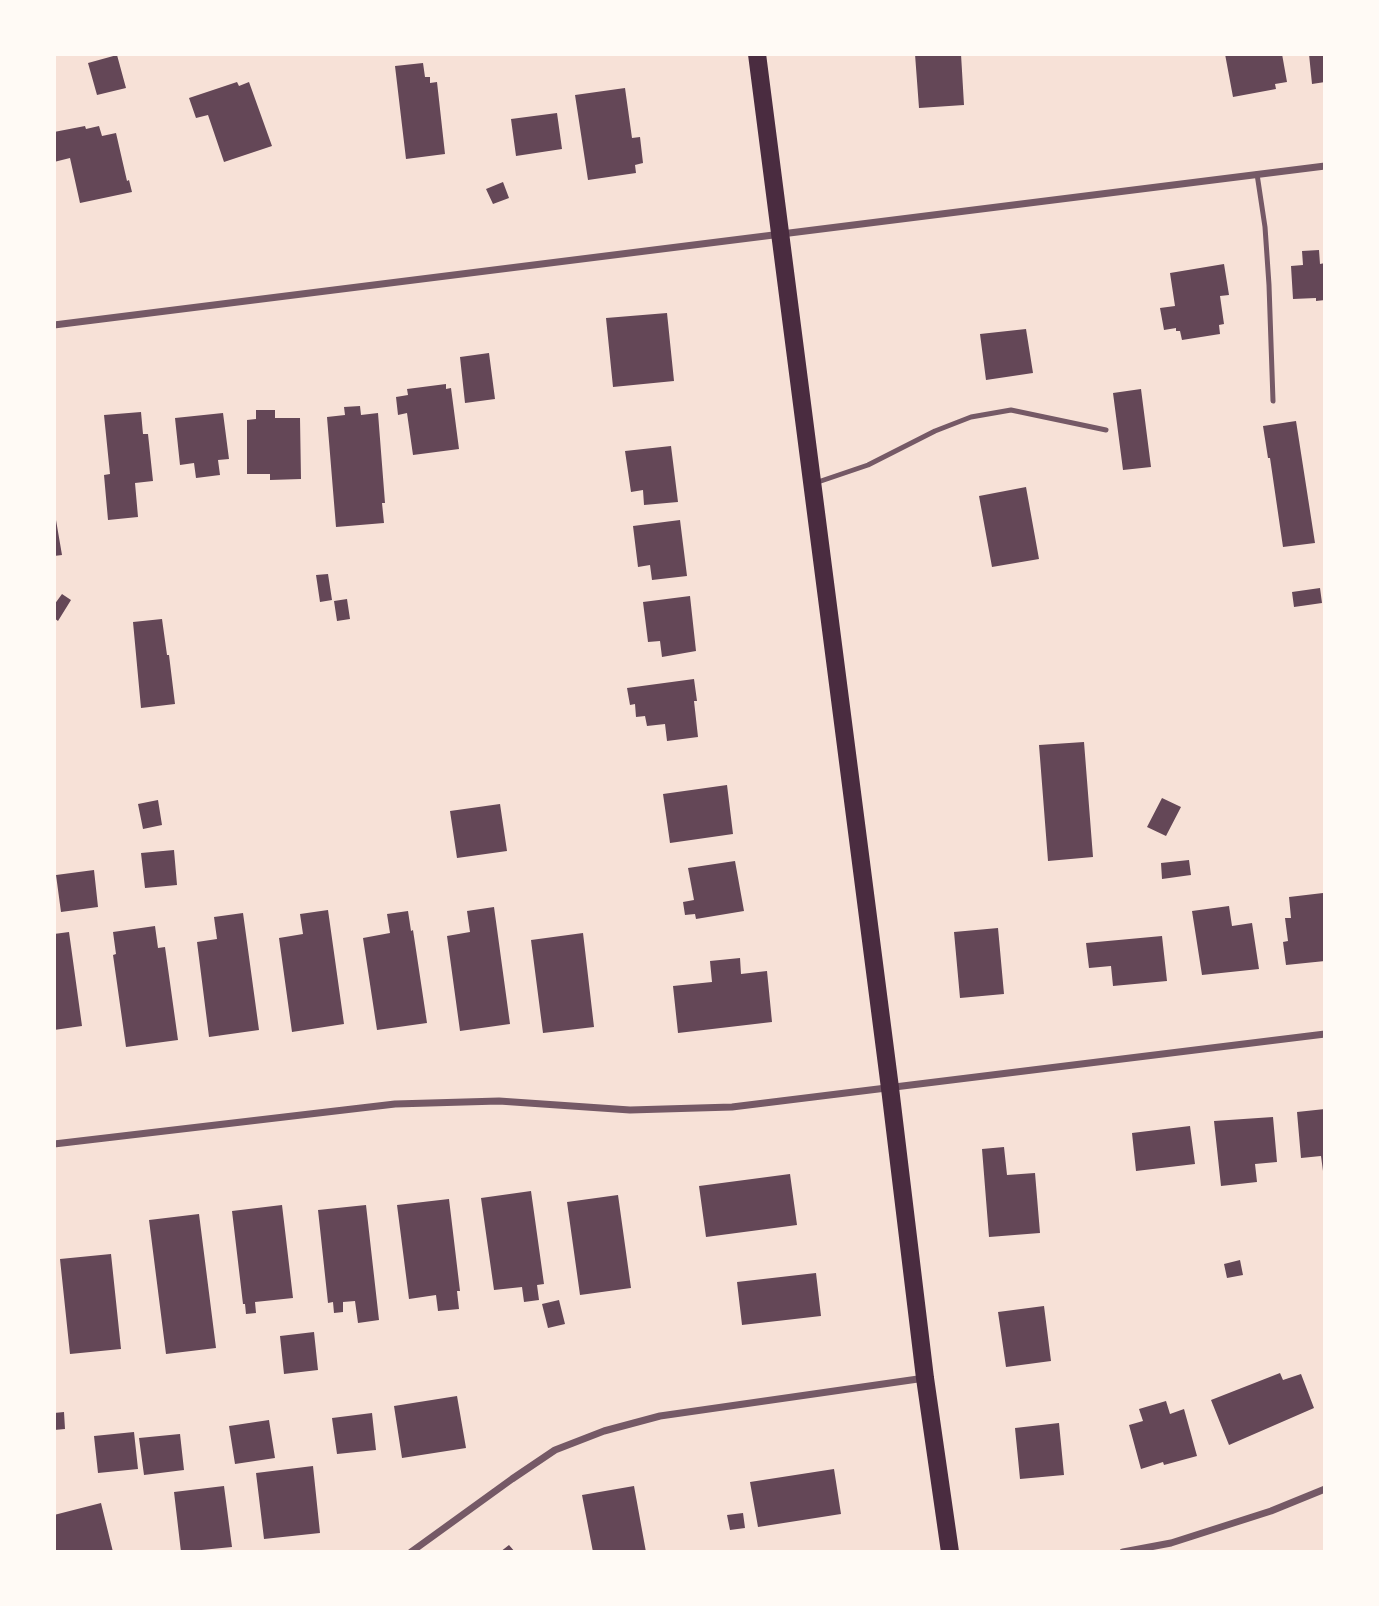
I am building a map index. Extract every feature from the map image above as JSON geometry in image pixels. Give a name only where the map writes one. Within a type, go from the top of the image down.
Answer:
[{"type":"main road","points":[[757,54],[925,1378],[950,1552]]},
{"type":"street","points":[[54,324],[1325,166]]},
{"type":"street","points":[[54,1144],[395,1104],[499,1101],[630,1110],[732,1107],[1325,1034]]},
{"type":"street","points":[[411,1552],[555,1450],[604,1431],[660,1416],[925,1378]]},
{"type":"street","points":[[1123,1552],[1171,1543],[1271,1511],[1325,1489]]},
{"type":"lane","points":[[1258,174],[1269,285],[1273,401]]},
{"type":"lane","points":[[812,484],[868,465],[935,431],[971,417],[1011,411],[1105,429]]},
{"type":"building","points":[[915,54],[961,54],[964,105],[919,108]]},
{"type":"building","points":[[1225,54],[1282,54],[1287,82],[1275,84],[1276,89],[1233,97]]},
{"type":"building","points":[[1309,54],[1325,54],[1325,82],[1312,84]]},
{"type":"building","points":[[117,55],[126,88],[97,95],[88,63]]},
{"type":"building","points":[[423,63],[425,77],[430,77],[430,83],[437,82],[445,154],[406,159],[395,66]]},
{"type":"building","points":[[237,82],[239,86],[249,82],[272,146],[224,162],[208,115],[196,118],[189,98]]},
{"type":"building","points":[[625,88],[632,138],[640,137],[643,163],[635,165],[636,173],[588,180],[575,95]]},
{"type":"building","points":[[557,113],[562,149],[516,156],[511,119]]},
{"type":"building","points":[[85,126],[86,129],[99,126],[102,136],[116,133],[132,192],[80,203],[70,158],[54,162],[54,132]]},
{"type":"building","points":[[503,182],[509,198],[493,204],[486,189]]},
{"type":"building","points":[[1319,250],[1320,264],[1325,263],[1325,300],[1293,299],[1291,266],[1303,265],[1302,251]]},
{"type":"building","points":[[1224,264],[1229,295],[1220,296],[1224,324],[1219,325],[1220,334],[1182,340],[1180,331],[1176,331],[1176,328],[1164,330],[1160,308],[1175,306],[1170,273]]},
{"type":"building","points":[[667,313],[674,381],[613,387],[606,318]]},
{"type":"building","points":[[1026,329],[1033,373],[986,380],[980,334]]},
{"type":"building","points":[[489,353],[495,399],[465,403],[460,357]]},
{"type":"building","points":[[446,384],[446,389],[451,388],[459,449],[413,455],[407,413],[398,415],[396,397],[408,395],[407,389]]},
{"type":"building","points":[[1141,389],[1151,467],[1123,470],[1113,393]]},
{"type":"building","points":[[360,406],[361,415],[378,413],[384,523],[336,527],[327,417],[345,415],[344,407]]},
{"type":"building","points":[[256,410],[275,410],[275,418],[300,418],[301,479],[270,480],[270,474],[247,474],[247,420],[256,419]]},
{"type":"building","points":[[141,412],[143,434],[148,434],[153,481],[135,483],[138,517],[108,520],[104,475],[110,474],[104,415]]},
{"type":"building","points":[[223,413],[229,459],[218,460],[220,475],[196,478],[194,463],[180,465],[175,418]]},
{"type":"building","points":[[1296,421],[1315,543],[1283,547],[1263,426]]},
{"type":"building","points":[[671,446],[678,502],[644,505],[643,490],[631,492],[625,451]]},
{"type":"building","points":[[1026,487],[1039,559],[992,567],[979,496]]},
{"type":"building","points":[[54,520],[62,555],[54,556]]},
{"type":"building","points":[[680,520],[687,576],[652,580],[650,565],[638,567],[633,526]]},
{"type":"building","points":[[328,574],[332,600],[320,602],[316,575]]},
{"type":"building","points":[[1320,588],[1322,603],[1294,607],[1292,592]]},
{"type":"building","points":[[62,594],[71,600],[58,621],[54,618],[54,605]]},
{"type":"building","points":[[690,596],[696,651],[662,657],[660,641],[648,642],[643,602]]},
{"type":"building","points":[[347,599],[350,619],[337,621],[334,601]]},
{"type":"building","points":[[162,619],[175,704],[141,708],[133,622]]},
{"type":"building","points":[[694,679],[698,737],[667,741],[665,724],[647,726],[645,716],[636,717],[635,704],[630,705],[627,688]]},
{"type":"building","points":[[1084,742],[1093,857],[1048,861],[1039,745]]},
{"type":"building","points":[[727,785],[733,834],[670,843],[663,794]]},
{"type":"building","points":[[1162,798],[1181,807],[1166,836],[1147,827]]},
{"type":"building","points":[[158,800],[162,825],[143,829],[138,804]]},
{"type":"building","points":[[500,804],[507,851],[457,858],[450,811]]},
{"type":"building","points":[[174,850],[177,885],[145,888],[141,853]]},
{"type":"building","points":[[1189,860],[1191,875],[1162,879],[1161,863]]},
{"type":"building","points":[[735,861],[744,911],[696,919],[695,914],[685,915],[683,902],[694,900],[688,868]]},
{"type":"building","points":[[94,870],[98,907],[61,912],[56,875]]},
{"type":"building","points":[[1323,893],[1325,961],[1286,965],[1283,942],[1288,941],[1285,918],[1291,918],[1289,897]]},
{"type":"building","points":[[1229,906],[1232,926],[1252,923],[1259,969],[1202,975],[1192,911]]},
{"type":"building","points":[[494,907],[510,1024],[460,1031],[447,936],[470,932],[467,911]]},
{"type":"building","points":[[328,910],[344,1024],[292,1032],[279,938],[303,934],[300,914]]},
{"type":"building","points":[[408,911],[427,1023],[377,1030],[363,938],[390,933],[387,914]]},
{"type":"building","points":[[243,913],[259,1030],[209,1037],[197,942],[217,939],[214,917]]},
{"type":"building","points":[[155,926],[158,948],[165,947],[178,1040],[126,1047],[113,955],[116,954],[113,932]]},
{"type":"building","points":[[998,928],[1004,994],[960,998],[954,932]]},
{"type":"building","points":[[69,932],[82,1026],[54,1030],[54,934]]},
{"type":"building","points":[[583,933],[594,1027],[543,1033],[531,940]]},
{"type":"building","points":[[1162,936],[1167,981],[1113,986],[1111,966],[1089,968],[1086,943]]},
{"type":"building","points":[[740,958],[741,974],[767,971],[772,1022],[678,1033],[673,986],[712,982],[710,961]]},
{"type":"building","points":[[1325,1109],[1323,1171],[1321,1156],[1301,1158],[1297,1112]]},
{"type":"building","points":[[1273,1117],[1277,1162],[1255,1164],[1257,1182],[1221,1186],[1214,1121]]},
{"type":"building","points":[[1190,1126],[1195,1164],[1136,1171],[1132,1133]]},
{"type":"building","points":[[1004,1147],[1007,1175],[1035,1173],[1040,1233],[989,1237],[982,1149]]},
{"type":"building","points":[[790,1174],[797,1225],[706,1237],[699,1186]]},
{"type":"building","points":[[531,1191],[544,1284],[537,1285],[539,1300],[524,1302],[522,1287],[494,1290],[481,1198]]},
{"type":"building","points":[[618,1195],[631,1288],[580,1295],[567,1202]]},
{"type":"building","points":[[449,1199],[460,1291],[457,1291],[459,1309],[438,1311],[436,1295],[409,1299],[397,1205]]},
{"type":"building","points":[[282,1205],[293,1298],[255,1302],[256,1313],[246,1314],[232,1211]]},
{"type":"building","points":[[366,1205],[379,1320],[358,1323],[355,1301],[343,1302],[343,1312],[334,1313],[333,1302],[328,1303],[318,1210]]},
{"type":"building","points":[[199,1214],[216,1348],[166,1354],[149,1220]]},
{"type":"building","points":[[111,1254],[121,1349],[70,1354],[60,1259]]},
{"type":"building","points":[[1240,1260],[1243,1275],[1227,1278],[1224,1264]]},
{"type":"building","points":[[816,1273],[821,1316],[742,1325],[737,1282]]},
{"type":"building","points":[[559,1300],[565,1324],[548,1328],[542,1304]]},
{"type":"building","points":[[1044,1306],[1051,1361],[1006,1367],[998,1312]]},
{"type":"building","points":[[314,1332],[318,1370],[284,1374],[280,1336]]},
{"type":"building","points":[[1280,1373],[1283,1380],[1301,1374],[1314,1408],[1229,1445],[1211,1400]]},
{"type":"building","points":[[457,1396],[466,1448],[402,1458],[394,1406]]},
{"type":"building","points":[[1166,1401],[1170,1414],[1184,1409],[1197,1456],[1141,1469],[1129,1425],[1143,1421],[1139,1409]]},
{"type":"building","points":[[64,1412],[65,1429],[54,1430],[54,1413]]},
{"type":"building","points":[[372,1413],[376,1450],[337,1454],[332,1418]]},
{"type":"building","points":[[269,1420],[275,1458],[235,1464],[229,1426]]},
{"type":"building","points":[[1059,1423],[1064,1475],[1020,1479],[1015,1428]]},
{"type":"building","points":[[134,1432],[138,1469],[98,1473],[94,1436]]},
{"type":"building","points":[[180,1434],[184,1470],[144,1475],[139,1438]]},
{"type":"building","points":[[313,1466],[320,1533],[264,1539],[256,1473]]},
{"type":"building","points":[[834,1469],[841,1514],[758,1527],[750,1482]]},
{"type":"building","points":[[224,1486],[232,1547],[181,1552],[174,1492]]},
{"type":"building","points":[[634,1486],[646,1552],[593,1552],[582,1495]]},
{"type":"building","points":[[101,1503],[113,1552],[54,1552],[54,1515]]},
{"type":"building","points":[[743,1513],[745,1528],[730,1530],[727,1515]]},
{"type":"building","points":[[509,1545],[515,1552],[500,1552]]}]
